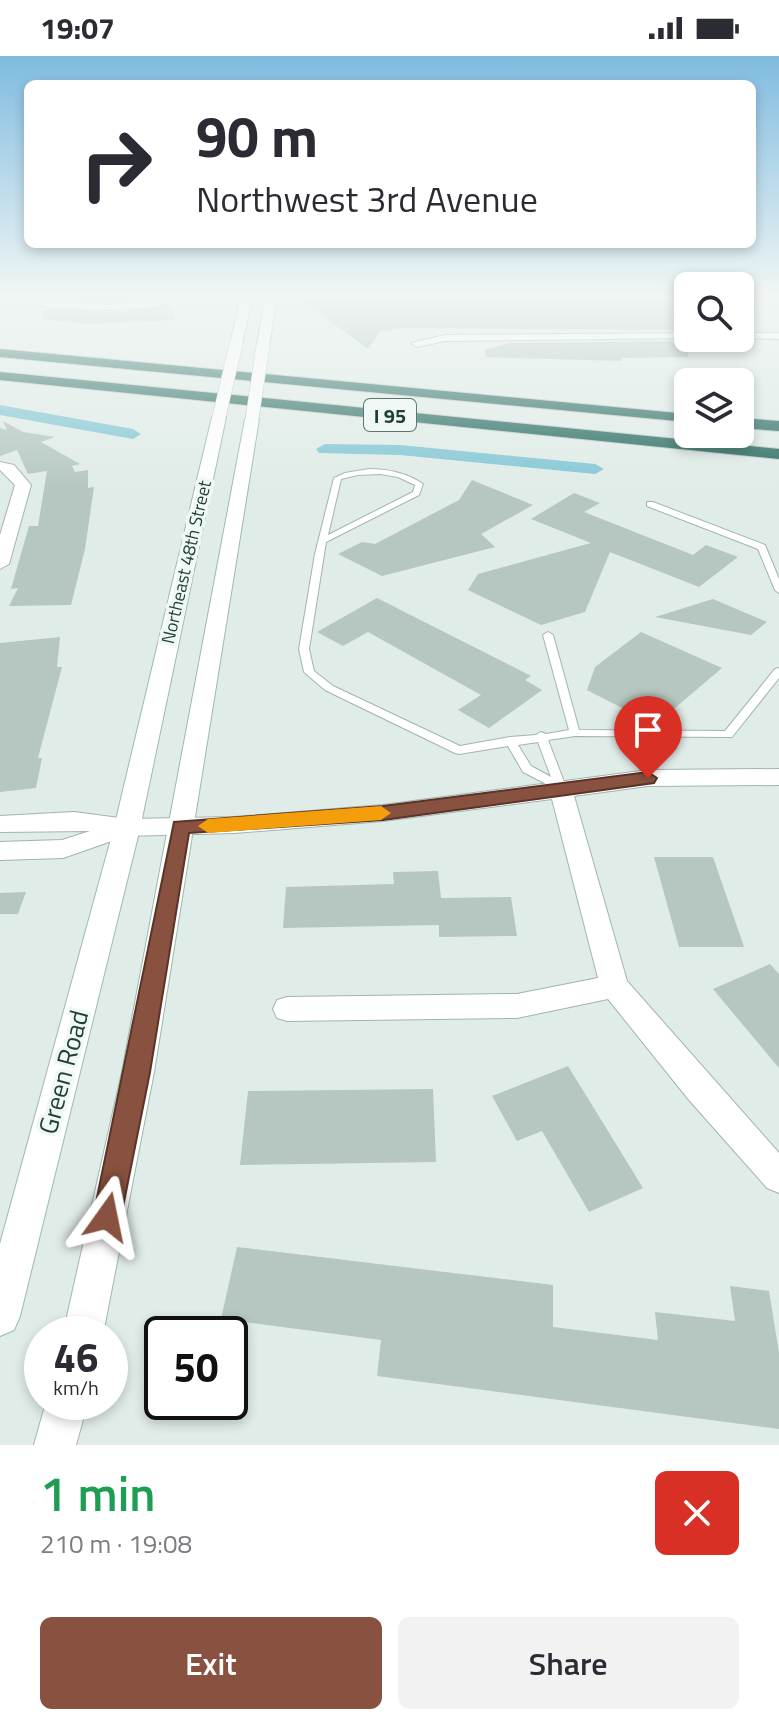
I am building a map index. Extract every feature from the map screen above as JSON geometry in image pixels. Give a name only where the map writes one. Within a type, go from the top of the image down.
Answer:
[{"type":"highway","points":[[83,361],[674,417]]},
{"type":"highway","name":"I 95","points":[[178,361],[674,405]]},
{"type":"highway","points":[[0,364],[674,430]]},
{"type":"highway","name":"I 95","points":[[0,376],[779,454]]},
{"type":"highway","points":[[754,412],[779,414]]},
{"type":"highway","points":[[754,424],[779,426]]},
{"type":"highway","points":[[754,437],[779,440]]},
{"type":"main road","name":"Northeast 48th Street","points":[[127,828],[232,361]]},
{"type":"main road","name":"Northeast 48th Street","points":[[181,827],[261,361]]},
{"type":"main road","points":[[87,1316],[138,1072],[181,827]]},
{"type":"main road","name":"Green Road","points":[[0,1316],[127,828]]},
{"type":"main road","points":[[55,1445],[62,1420]]},
{"type":"street","points":[[0,564],[23,485],[4,467]]},
{"type":"street","points":[[0,824],[74,820],[127,828],[181,827],[383,813],[560,787],[648,778],[779,777]]},
{"type":"street","points":[[560,787],[614,986],[700,1090],[779,1177]]},
{"type":"street","points":[[0,851],[63,849],[127,828]]},
{"type":"street","points":[[287,1009],[517,1006],[614,986]]},
{"type":"lane","points":[[324,540],[416,493],[419,484],[407,476],[380,472],[338,478],[324,540],[304,649],[309,672],[329,688],[459,750],[541,735],[575,733],[728,735],[779,671]]},
{"type":"lane","points":[[650,504],[762,547],[779,590]]},
{"type":"lane","points":[[548,635],[575,733]]},
{"type":"lane","points":[[541,735],[560,787]]},
{"type":"lane","points":[[510,741],[527,769],[560,787]]},
{"type":"building","points":[[3,421],[23,432],[55,437],[41,442],[80,464],[72,466],[75,472],[88,470],[88,488],[94,487],[85,549],[71,605],[9,606],[18,588],[11,589],[29,526],[38,526],[47,471],[28,474],[17,450],[0,456],[0,428],[7,430]]},
{"type":"building","points":[[472,480],[533,505],[481,534],[495,547],[382,576],[338,554],[362,542],[375,544],[459,500]]},
{"type":"building","points":[[574,493],[600,503],[584,512],[693,555],[706,545],[738,557],[699,587],[610,552],[585,612],[541,625],[468,590],[478,574],[591,543],[531,519]]},
{"type":"building","points":[[377,598],[531,676],[525,680],[542,690],[489,728],[458,710],[481,695],[368,632],[343,646],[317,632]]},
{"type":"building","points":[[713,599],[767,622],[751,635],[655,617]]},
{"type":"building","points":[[641,632],[722,668],[655,725],[587,690],[595,667]]},
{"type":"building","points":[[60,637],[57,667],[62,667],[38,758],[42,758],[36,788],[0,792],[0,643]]},
{"type":"building","points":[[654,857],[713,857],[744,947],[679,947]]},
{"type":"building","points":[[438,871],[441,898],[511,897],[517,936],[439,937],[439,925],[283,928],[286,887],[394,884],[393,872]]},
{"type":"building","points":[[26,892],[18,914],[0,914],[0,893]]},
{"type":"building","points":[[770,964],[779,974],[779,1068],[713,989]]},
{"type":"building","points":[[568,1066],[643,1188],[589,1212],[542,1131],[517,1141],[492,1096]]},
{"type":"building","points":[[433,1089],[436,1162],[240,1165],[248,1091]]},
{"type":"building","points":[[237,1247],[553,1285],[553,1327],[658,1340],[655,1312],[735,1321],[730,1286],[769,1291],[779,1353],[779,1429],[377,1376],[381,1340],[248,1323],[248,1316],[222,1316]]},
{"type":"waterway","points":[[0,410],[133,434]]},
{"type":"waterway","points":[[325,449],[400,450],[595,469]]},
{"type":"slow traffic","points":[[208,826],[381,813]]},
{"type":"route","points":[[107,1217],[138,1072],[181,827],[383,813],[560,787],[648,778]]}]
